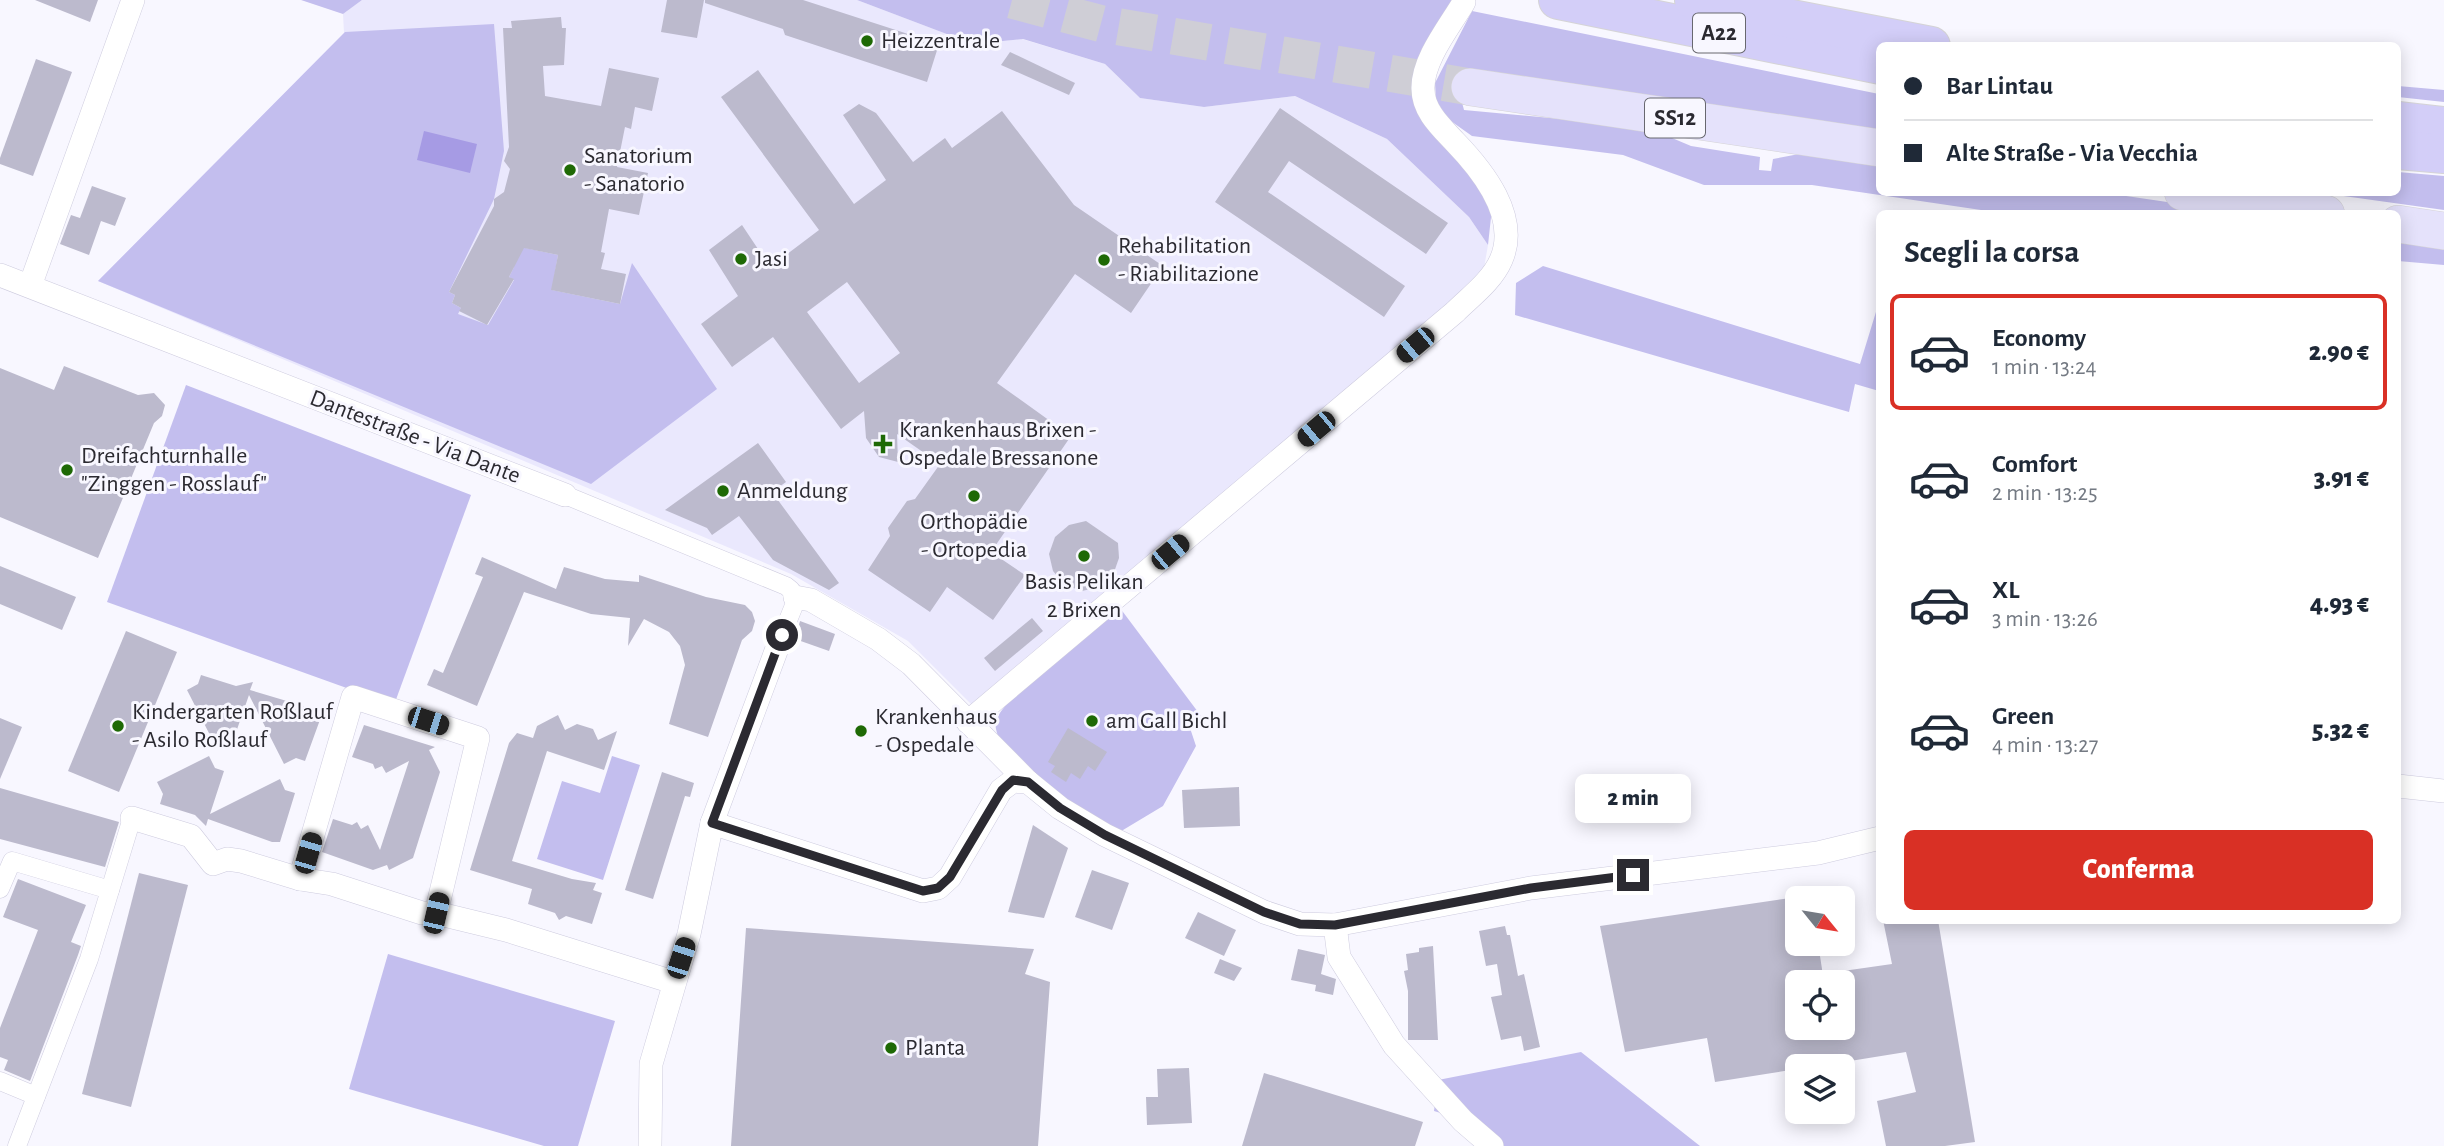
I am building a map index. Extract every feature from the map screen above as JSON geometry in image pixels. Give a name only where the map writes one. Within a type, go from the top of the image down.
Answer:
[{"type":"highway","name":"A22","points":[[1558,0],[1876,64]]},
{"type":"highway","name":"A22","points":[[1694,0],[1910,42]]},
{"type":"highway","points":[[2401,121],[2444,126]]},
{"type":"highway","points":[[2401,150],[2444,154]]},
{"type":"main road","name":"SS12","points":[[1469,87],[1876,147]]},
{"type":"main road","points":[[2209,196],[2300,210]]},
{"type":"main road","points":[[2401,224],[2444,231]]},
{"type":"street","points":[[30,286],[133,0]]},
{"type":"street","points":[[968,723],[1455,312],[1486,281],[1501,261],[1505,243],[1503,216],[1491,184],[1436,122],[1426,104],[1422,87],[1429,64],[1464,2]]},
{"type":"street","name":"Dantestraße - Via Dante","points":[[0,275],[565,495],[780,583],[791,590],[795,597]]},
{"type":"street","points":[[650,1146],[651,1064],[689,934],[712,823],[795,597],[811,600],[877,639],[911,664],[1028,782],[1060,808],[1105,835],[1264,912],[1300,924],[1335,925],[1531,888],[1818,853],[1876,839]]},
{"type":"street","points":[[300,880],[353,697],[478,738],[436,913]]},
{"type":"street","points":[[712,823],[923,891],[938,888],[950,877],[1002,790],[1013,780],[1028,782]]},
{"type":"street","points":[[2401,786],[2444,792]]},
{"type":"street","points":[[17,1146],[36,1109],[89,959],[132,818],[191,836],[213,864],[228,859],[241,861],[300,880],[332,884],[422,913],[436,913],[506,930],[673,982]]},
{"type":"street","points":[[1,883],[12,860],[110,890]]},
{"type":"street","points":[[1335,925],[1339,957],[1394,1045],[1463,1121],[1492,1146]]},
{"type":"street","points":[[0,1081],[36,1109]]},
{"type":"shaded area","points":[[301,0],[362,0],[343,14]]},
{"type":"shaded area","name":"Krankenhaus Brixen - Ospedale Bressanone","points":[[362,0],[857,0],[973,44],[1022,39],[1105,64],[1140,98],[1204,107],[1295,96],[1387,139],[1469,217],[1488,245],[1484,268],[1458,297],[973,706],[908,641],[791,574],[98,281],[344,33],[343,14]]},
{"type":"shaded area","points":[[857,0],[1452,0],[1416,76],[1492,208],[1488,245],[1469,217],[1387,139],[1295,96],[1204,107],[1140,98],[1105,64],[1023,39],[973,44]]},
{"type":"shaded area","points":[[1472,11],[1876,93],[1876,131],[1458,87],[1464,110],[1646,127],[1691,146],[1760,157],[1759,170],[1771,171],[1773,159],[1815,151],[1876,160],[1876,194],[1812,185],[1704,185],[1623,155],[1472,136],[1448,119],[1436,100],[1435,83]]},
{"type":"shaded area","points":[[494,24],[504,151],[494,199],[449,292],[455,295],[452,303],[461,308],[458,314],[488,325],[514,280],[509,277],[514,267],[512,245],[558,255],[552,290],[620,304],[632,263],[717,389],[591,484],[98,281],[345,32]]},
{"type":"shaded area","points":[[2401,86],[2444,90],[2444,102],[2401,97]]},
{"type":"shaded area","points":[[424,131],[477,144],[470,173],[417,160]]},
{"type":"shaded area","points":[[2401,172],[2444,176],[2444,210],[2344,196],[2401,196]]},
{"type":"shaded area","points":[[1886,196],[2126,196],[2222,210],[1981,210]]},
{"type":"shaded area","points":[[2401,238],[2444,245],[2444,265],[2401,261]]},
{"type":"shaded area","points":[[1543,266],[1860,364],[1876,312],[1876,390],[1855,384],[1849,412],[1515,315],[1516,283]]},
{"type":"shaded area","points":[[186,385],[471,495],[394,705],[107,602]]},
{"type":"shaded area","name":"am Gall Bichl","points":[[1120,608],[1201,716],[1188,722],[1196,746],[1163,806],[1118,833],[1067,802],[1029,774],[1002,744],[996,722],[1007,704]]},
{"type":"shaded area","points":[[612,756],[640,765],[603,880],[537,859],[562,781],[600,793]]},
{"type":"shaded area","points":[[388,954],[615,1021],[578,1146],[544,1146],[349,1089]]},
{"type":"shaded area","points":[[1581,1052],[1700,1146],[1482,1146],[1444,1114],[1434,1111],[1438,1080]]},
{"type":"building","points":[[35,0],[98,0],[90,22]]},
{"type":"building","points":[[667,0],[704,0],[697,38],[661,32]]},
{"type":"building","name":"Heizzentrale","points":[[705,0],[803,0],[939,44],[927,82],[785,35],[783,29],[705,3]]},
{"type":"building","name":"Sanatorium - Sanatorio","points":[[561,17],[562,28],[566,28],[564,65],[543,66],[545,96],[601,106],[609,68],[659,78],[652,111],[635,107],[631,129],[625,127],[617,167],[648,173],[639,215],[609,209],[601,252],[605,253],[601,269],[626,274],[620,304],[551,290],[558,255],[524,248],[509,277],[514,279],[487,325],[459,311],[461,308],[452,303],[455,295],[449,292],[494,206],[494,199],[504,192],[510,169],[504,161],[509,147],[503,28],[512,28],[511,21]]},
{"type":"building","points":[[1010,52],[1075,83],[1069,95],[1001,65]]},
{"type":"building","points":[[36,59],[72,72],[33,176],[0,164],[0,158]]},
{"type":"building","points":[[758,70],[854,204],[886,180],[843,115],[859,104],[876,113],[913,162],[945,138],[952,148],[1002,111],[1074,205],[1163,266],[1131,313],[1075,274],[997,383],[1071,436],[991,552],[1025,575],[993,620],[947,587],[930,612],[868,570],[890,536],[888,528],[907,501],[915,499],[940,464],[897,434],[898,462],[879,457],[866,438],[864,411],[841,429],[773,337],[732,367],[701,324],[738,296],[709,250],[742,225],[770,267],[819,230],[721,97]],"holes":[[[847,282],[900,353],[859,383],[807,312]]]},
{"type":"building","points":[[1280,108],[1448,223],[1426,254],[1289,161],[1268,192],[1405,286],[1384,317],[1215,202]]},
{"type":"building","points":[[92,186],[126,198],[115,226],[101,221],[89,255],[60,244],[71,215],[80,218]]},
{"type":"building","name":"Dreifachturnhalle \"Zinggen - Rosslauf\"","points":[[64,366],[138,395],[154,393],[165,405],[162,416],[154,423],[98,558],[0,517],[0,368],[54,390]]},
{"type":"building","points":[[758,443],[786,482],[772,492],[839,583],[829,590],[773,560],[739,516],[712,535],[707,528],[665,510]]},
{"type":"building","name":"Basis Pelikan 2 Brixen","points":[[1086,521],[1118,543],[1119,558],[1113,575],[1099,587],[1082,591],[1065,585],[1053,571],[1049,554],[1055,537],[1069,525]]},
{"type":"building","points":[[482,557],[556,589],[564,567],[605,579],[639,582],[639,575],[706,597],[745,605],[752,612],[755,621],[752,631],[742,640],[708,737],[669,724],[685,665],[680,646],[669,632],[644,619],[628,646],[630,618],[591,614],[524,592],[477,706],[427,685],[434,669],[443,673],[483,577],[475,574]]},
{"type":"building","points":[[0,566],[76,597],[62,630],[0,604]]},
{"type":"building","points":[[1032,618],[1043,631],[995,671],[984,658]]},
{"type":"building","points":[[800,621],[835,634],[829,651],[795,639]]},
{"type":"building","points":[[126,631],[177,652],[119,792],[68,771]]},
{"type":"building","points":[[201,675],[236,686],[253,682],[250,690],[317,710],[321,717],[305,761],[296,758],[284,764],[249,695],[234,738],[225,735],[213,741],[187,690],[198,684]]},
{"type":"building","points":[[558,715],[565,730],[577,724],[593,729],[598,740],[617,731],[604,770],[547,751],[512,861],[572,879],[596,883],[593,890],[602,893],[592,924],[566,916],[559,920],[555,913],[528,904],[532,889],[470,870],[509,743],[517,733],[533,738],[537,726]]},
{"type":"building","points":[[0,718],[22,727],[0,779]]},
{"type":"building","points":[[364,725],[435,747],[429,750],[440,772],[413,858],[389,870],[387,865],[373,870],[322,852],[333,819],[352,825],[357,822],[361,829],[368,825],[380,850],[409,761],[386,773],[382,766],[375,769],[373,764],[352,757]]},
{"type":"building","points":[[1068,728],[1107,752],[1095,771],[1088,766],[1080,779],[1071,773],[1066,782],[1051,772],[1055,766],[1048,762]]},
{"type":"building","points":[[209,756],[215,768],[224,771],[210,814],[280,779],[285,790],[295,793],[280,842],[272,842],[208,819],[206,826],[195,815],[160,804],[163,794],[157,782]]},
{"type":"building","points":[[662,772],[694,783],[690,797],[685,796],[653,899],[625,890]]},
{"type":"building","points":[[1239,787],[1240,826],[1184,828],[1182,790]]},
{"type":"building","points":[[0,788],[119,822],[105,867],[0,839]]},
{"type":"building","points":[[1033,825],[1068,848],[1044,918],[1008,912]]},
{"type":"building","points":[[1092,870],[1129,883],[1112,930],[1075,917]]},
{"type":"building","points":[[139,873],[188,885],[131,1107],[82,1094]]},
{"type":"building","points":[[18,879],[86,905],[71,942],[81,946],[30,1081],[4,1070],[8,1060],[0,1057],[0,1028],[38,930],[3,917]]},
{"type":"building","points":[[1785,899],[1785,956],[1820,956],[1822,970],[1785,970],[1785,1040],[1855,1040],[1855,970],[1850,970],[1892,964],[1884,924],[1939,924],[1975,1142],[1945,1146],[1886,1146],[1877,1101],[1916,1092],[1906,1052],[1855,1060],[1855,1054],[1785,1054],[1785,1071],[1715,1082],[1707,1038],[1625,1052],[1600,926]]},
{"type":"building","points":[[1198,912],[1236,930],[1224,956],[1185,938]]},
{"type":"building","points":[[1505,926],[1507,935],[1510,935],[1518,976],[1524,974],[1540,1047],[1524,1051],[1521,1036],[1501,1040],[1491,997],[1502,995],[1497,964],[1486,966],[1479,931]]},
{"type":"building","name":"Planta","points":[[746,928],[1034,949],[1025,974],[1050,982],[1038,1146],[731,1146]]},
{"type":"building","points":[[1433,946],[1438,1040],[1408,1040],[1408,991],[1404,971],[1408,970],[1406,954]]},
{"type":"building","points":[[1298,949],[1325,955],[1321,974],[1336,979],[1333,995],[1315,991],[1316,985],[1291,980]]},
{"type":"building","points":[[1220,959],[1242,968],[1234,981],[1214,973]]},
{"type":"building","points":[[1189,1068],[1192,1123],[1147,1125],[1146,1097],[1158,1097],[1157,1069]]},
{"type":"building","points":[[1264,1073],[1423,1122],[1415,1146],[1242,1146]]},
{"type":"tunnel","points":[[1012,0],[1102,24],[1470,87]]},
{"type":"place","name":"Heizzentrale","points":[[867,41]]},
{"type":"place","name":"Sanatorium - Sanatorio","points":[[570,170]]},
{"type":"place","name":"Jasi","points":[[741,259]]},
{"type":"place","name":"Rehabilitation - Riabilitazione","points":[[1104,260]]},
{"type":"place","name":"Krankenhaus Brixen - Ospedale Bressanone","points":[[883,444]]},
{"type":"place","name":"Dreifachturnhalle \"Zinggen - Rosslauf\"","points":[[67,470]]},
{"type":"place","name":"Anmeldung","points":[[723,491]]},
{"type":"place","name":"Orthopädie - Ortopedia","points":[[974,496]]},
{"type":"place","name":"Basis Pelikan 2 Brixen","points":[[1084,556]]},
{"type":"place","name":"am Gall Bichl","points":[[1092,721]]},
{"type":"place","name":"Kindergarten Roßlauf - Asilo Roßlauf","points":[[118,726]]},
{"type":"place","name":"Krankenhaus - Ospedale","points":[[861,731]]},
{"type":"place","name":"Planta","points":[[891,1048]]},
{"type":"route","points":[[782,635],[712,823],[923,891],[938,888],[950,877],[1002,790],[1013,780],[1028,782],[1060,808],[1105,835],[1264,912],[1300,924],[1335,925],[1531,888],[1633,875]]}]
